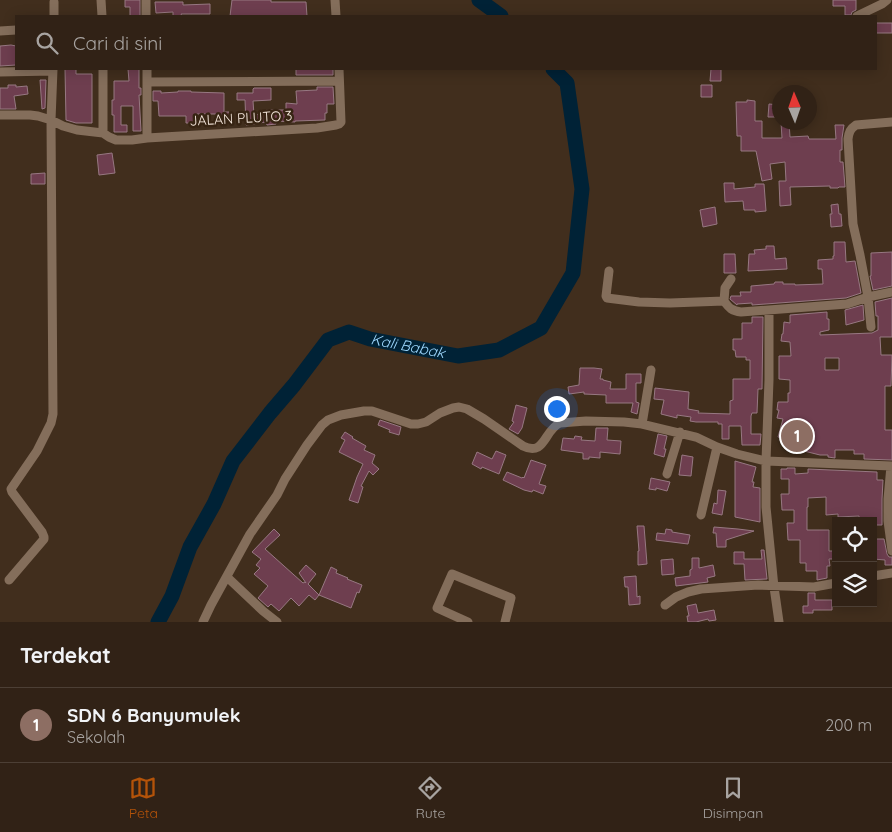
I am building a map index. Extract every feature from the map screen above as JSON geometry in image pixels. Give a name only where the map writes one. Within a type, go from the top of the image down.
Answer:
[{"type":"street","points":[[101,0],[102,15]]},
{"type":"street","points":[[146,0],[146,15]]},
{"type":"street","points":[[335,0],[336,15]]},
{"type":"street","points":[[859,15],[887,0]]},
{"type":"street","points":[[54,2],[54,15]]},
{"type":"street","points":[[0,31],[15,30]]},
{"type":"street","points":[[0,72],[53,70],[51,120],[53,414],[51,423],[37,451],[11,489],[42,532],[44,539],[9,580]]},
{"type":"street","points":[[102,70],[104,133]]},
{"type":"street","points":[[147,70],[147,138]]},
{"type":"street","points":[[147,82],[340,81],[339,70]]},
{"type":"street","name":"JALAN PLUTO 3","points":[[0,115],[30,115],[51,120],[70,128],[104,133],[116,140],[316,128],[336,125],[341,122],[340,81]]},
{"type":"street","points":[[871,327],[868,297],[853,224],[848,139],[849,131],[856,125],[892,122]]},
{"type":"street","points":[[610,271],[607,298],[670,303],[724,301]]},
{"type":"street","points":[[730,278],[725,288],[724,301],[728,307],[736,311],[834,306],[892,292]]},
{"type":"street","points":[[769,310],[766,507],[779,622]]},
{"type":"street","points":[[642,424],[651,370]]},
{"type":"street","points":[[203,622],[210,605],[250,534],[315,433],[328,420],[341,415],[364,411],[372,411],[411,424],[418,424],[426,422],[440,413],[459,407],[484,419],[523,446],[534,450],[538,448],[552,429],[560,423],[586,421],[624,422],[680,432],[737,454],[766,461],[892,466],[888,499],[888,521],[892,551]]},
{"type":"street","points":[[668,474],[680,432]]},
{"type":"street","points":[[701,515],[717,447]]},
{"type":"street","points":[[877,575],[892,573]]},
{"type":"street","points":[[468,622],[437,608],[452,574],[511,598],[505,622]]},
{"type":"street","points":[[227,577],[277,622]]},
{"type":"street","points":[[665,605],[676,597],[701,589],[774,588],[832,584]]},
{"type":"building","points":[[125,0],[140,0],[140,15],[130,15],[130,7],[125,7]]},
{"type":"building","points":[[232,0],[306,2],[307,15],[230,15]]},
{"type":"building","points":[[833,0],[856,0],[856,10],[851,15],[845,15],[845,6],[833,6]]},
{"type":"building","points":[[155,2],[183,2],[183,5],[210,4],[210,14],[173,15],[173,12],[156,13]]},
{"type":"building","points":[[877,23],[892,23],[892,33],[877,33]]},
{"type":"building","points":[[0,46],[15,46],[15,65],[0,66]]},
{"type":"building","points":[[65,70],[76,70],[76,74],[92,74],[92,123],[76,123],[66,120]]},
{"type":"building","points":[[128,70],[139,70],[141,131],[133,131],[133,106],[121,106],[121,125],[127,125],[127,132],[114,132],[112,100],[114,100],[114,81],[129,81]]},
{"type":"building","points":[[296,70],[333,70],[333,75],[296,75]]},
{"type":"building","points":[[711,70],[721,70],[721,81],[710,81]]},
{"type":"building","points":[[40,80],[46,80],[45,108],[42,109]]},
{"type":"building","points":[[8,85],[16,85],[16,87],[27,86],[28,94],[14,96],[16,109],[0,109],[0,88],[8,88]]},
{"type":"building","points":[[701,85],[712,85],[712,97],[701,97]]},
{"type":"building","points":[[317,87],[333,87],[334,104],[327,104],[325,120],[276,121],[276,124],[267,125],[266,122],[246,125],[245,100],[237,100],[237,93],[253,93],[254,88],[271,88],[271,100],[253,101],[254,115],[266,113],[266,110],[286,110],[286,103],[297,104],[296,91],[317,90]]},
{"type":"building","points":[[153,91],[161,91],[161,93],[191,91],[224,93],[224,112],[229,112],[229,118],[216,119],[216,114],[197,114],[197,123],[186,123],[186,116],[159,116],[158,101],[153,101]]},
{"type":"building","points":[[747,100],[755,101],[755,121],[762,121],[762,138],[782,138],[782,130],[790,130],[790,137],[808,136],[809,139],[836,139],[835,125],[844,125],[840,162],[843,162],[845,187],[790,187],[791,205],[780,206],[779,181],[786,181],[785,162],[770,164],[772,179],[762,181],[756,151],[741,151],[741,136],[737,136],[736,102],[747,102]]},
{"type":"building","points":[[769,104],[772,104],[772,117],[768,117]]},
{"type":"building","points":[[112,153],[115,173],[99,175],[97,155]]},
{"type":"building","points":[[45,173],[45,184],[31,184],[31,174]]},
{"type":"building","points":[[724,183],[734,183],[734,189],[764,184],[766,211],[744,210],[743,201],[725,202]]},
{"type":"building","points":[[838,204],[842,226],[831,227],[831,205]]},
{"type":"building","points":[[715,207],[717,224],[703,227],[700,210]]},
{"type":"building","points":[[834,242],[845,242],[846,262],[855,261],[861,293],[846,298],[752,305],[752,303],[737,305],[730,299],[731,296],[741,296],[740,292],[751,292],[751,286],[774,284],[775,282],[795,285],[823,284],[822,269],[818,269],[818,260],[833,259]]},
{"type":"building","points":[[766,246],[774,246],[775,259],[786,258],[787,269],[748,271],[749,254],[755,254],[754,250],[766,249]]},
{"type":"building","points":[[892,252],[892,286],[873,290],[870,276],[871,253]]},
{"type":"building","points":[[724,254],[735,254],[736,273],[724,273]]},
{"type":"building","points":[[892,298],[892,337],[880,337],[881,355],[892,355],[891,386],[885,386],[885,430],[892,430],[892,460],[864,459],[864,454],[854,454],[854,450],[835,450],[835,458],[828,457],[828,455],[800,450],[802,444],[778,437],[783,419],[777,418],[778,402],[788,402],[788,393],[790,393],[790,380],[779,379],[779,356],[791,356],[790,342],[781,341],[784,322],[790,323],[790,315],[827,312],[829,330],[820,332],[820,335],[872,333],[878,330],[875,302]],"holes":[[[825,358],[839,358],[839,370],[825,370]]]},
{"type":"building","points":[[863,305],[864,320],[846,325],[845,310]]},
{"type":"building","points":[[752,317],[763,317],[762,389],[758,389],[757,413],[752,413],[751,416],[751,434],[761,434],[760,445],[742,445],[741,426],[729,426],[729,439],[722,439],[722,424],[718,424],[718,422],[696,422],[690,421],[691,417],[677,415],[677,418],[661,414],[664,400],[654,399],[655,388],[689,392],[688,409],[699,411],[698,413],[730,414],[730,401],[733,400],[733,379],[750,379],[750,360],[746,360],[746,357],[736,357],[735,350],[733,350],[733,339],[742,339],[742,323],[752,323]]},
{"type":"building","points":[[580,368],[602,369],[600,379],[611,382],[610,389],[626,389],[626,374],[641,374],[641,383],[636,383],[636,402],[639,403],[637,414],[631,412],[633,403],[606,403],[606,395],[584,394],[584,392],[569,394],[568,387],[579,385]]},
{"type":"building","points":[[516,405],[527,408],[522,428],[518,434],[509,429],[514,422],[512,421]]},
{"type":"building","points":[[380,420],[401,427],[399,435],[389,432],[390,430],[378,425]]},
{"type":"building","points":[[596,428],[608,428],[607,440],[621,441],[620,454],[600,452],[600,458],[589,457],[589,459],[583,459],[583,453],[561,450],[563,438],[574,439],[575,436],[582,437],[581,440],[595,441]]},
{"type":"building","points":[[345,432],[366,446],[364,450],[375,455],[372,463],[379,469],[373,475],[369,471],[361,486],[363,487],[358,503],[349,500],[363,464],[339,452],[345,440],[341,438]]},
{"type":"building","points":[[658,434],[667,436],[664,457],[654,454]]},
{"type":"building","points":[[496,451],[506,455],[499,474],[482,467],[481,469],[472,464],[477,452],[492,459]]},
{"type":"building","points":[[682,455],[693,457],[691,476],[679,475]]},
{"type":"building","points":[[531,460],[546,465],[539,484],[546,486],[543,494],[533,490],[532,492],[524,490],[503,480],[507,472],[524,478]]},
{"type":"building","points":[[735,461],[756,467],[752,482],[754,482],[753,487],[760,488],[760,522],[735,517]]},
{"type":"building","points":[[795,468],[795,474],[808,473],[808,469],[877,472],[877,480],[883,480],[882,525],[877,525],[877,517],[838,517],[838,514],[826,515],[826,497],[808,498],[807,530],[829,530],[829,551],[832,551],[832,559],[829,559],[830,566],[827,566],[827,578],[817,580],[817,571],[806,571],[806,563],[800,563],[800,540],[788,540],[787,523],[794,523],[794,510],[782,510],[781,494],[789,494],[789,479],[781,479],[781,469]]},
{"type":"building","points":[[651,478],[670,482],[667,491],[656,488],[656,490],[649,489]]},
{"type":"building","points":[[718,490],[726,491],[722,515],[712,513],[714,503],[717,504]]},
{"type":"building","points":[[637,526],[644,526],[647,564],[638,565]]},
{"type":"building","points":[[714,527],[754,531],[726,540],[726,547],[717,547],[716,533],[713,533]]},
{"type":"building","points":[[274,529],[280,535],[265,549],[303,583],[306,583],[299,573],[306,565],[316,574],[308,584],[319,595],[315,600],[309,595],[299,606],[291,598],[279,611],[271,604],[268,607],[258,598],[268,586],[254,574],[260,568],[256,565],[261,559],[252,552]]},
{"type":"building","points":[[666,529],[690,535],[688,544],[656,540],[657,533],[665,534]]},
{"type":"building","points":[[877,539],[884,539],[887,554],[889,557],[892,557],[892,565],[885,565],[885,560],[877,559]]},
{"type":"building","points":[[761,550],[764,550],[767,579],[745,580],[744,564],[734,564],[734,552],[744,552],[744,559],[762,559]]},
{"type":"building","points":[[692,558],[699,558],[699,568],[713,565],[715,576],[707,578],[708,582],[676,586],[675,578],[690,576]]},
{"type":"building","points":[[673,559],[674,574],[662,575],[661,560]]},
{"type":"building","points":[[331,567],[337,570],[336,573],[362,585],[351,608],[319,595]]},
{"type":"building","points":[[636,576],[637,597],[640,596],[640,604],[629,605],[628,587],[625,587],[624,577]]},
{"type":"building","points":[[808,593],[815,593],[815,600],[832,600],[832,610],[813,610],[813,613],[803,613],[803,606],[808,606]]},
{"type":"building","points":[[696,604],[698,613],[714,610],[716,620],[709,621],[708,619],[688,622],[687,606]]},
{"type":"waterway","name":"Kali Babak","points":[[479,0],[500,15]]},
{"type":"waterway","name":"Kali Babak","points":[[158,622],[172,596],[190,547],[214,504],[233,461],[328,340],[349,332],[370,339],[458,356],[499,350],[541,328],[573,273],[582,189],[567,83],[554,70]]},
{"type":"place","name":"SDN 6 Banyumulek","points":[[797,436]]}]
